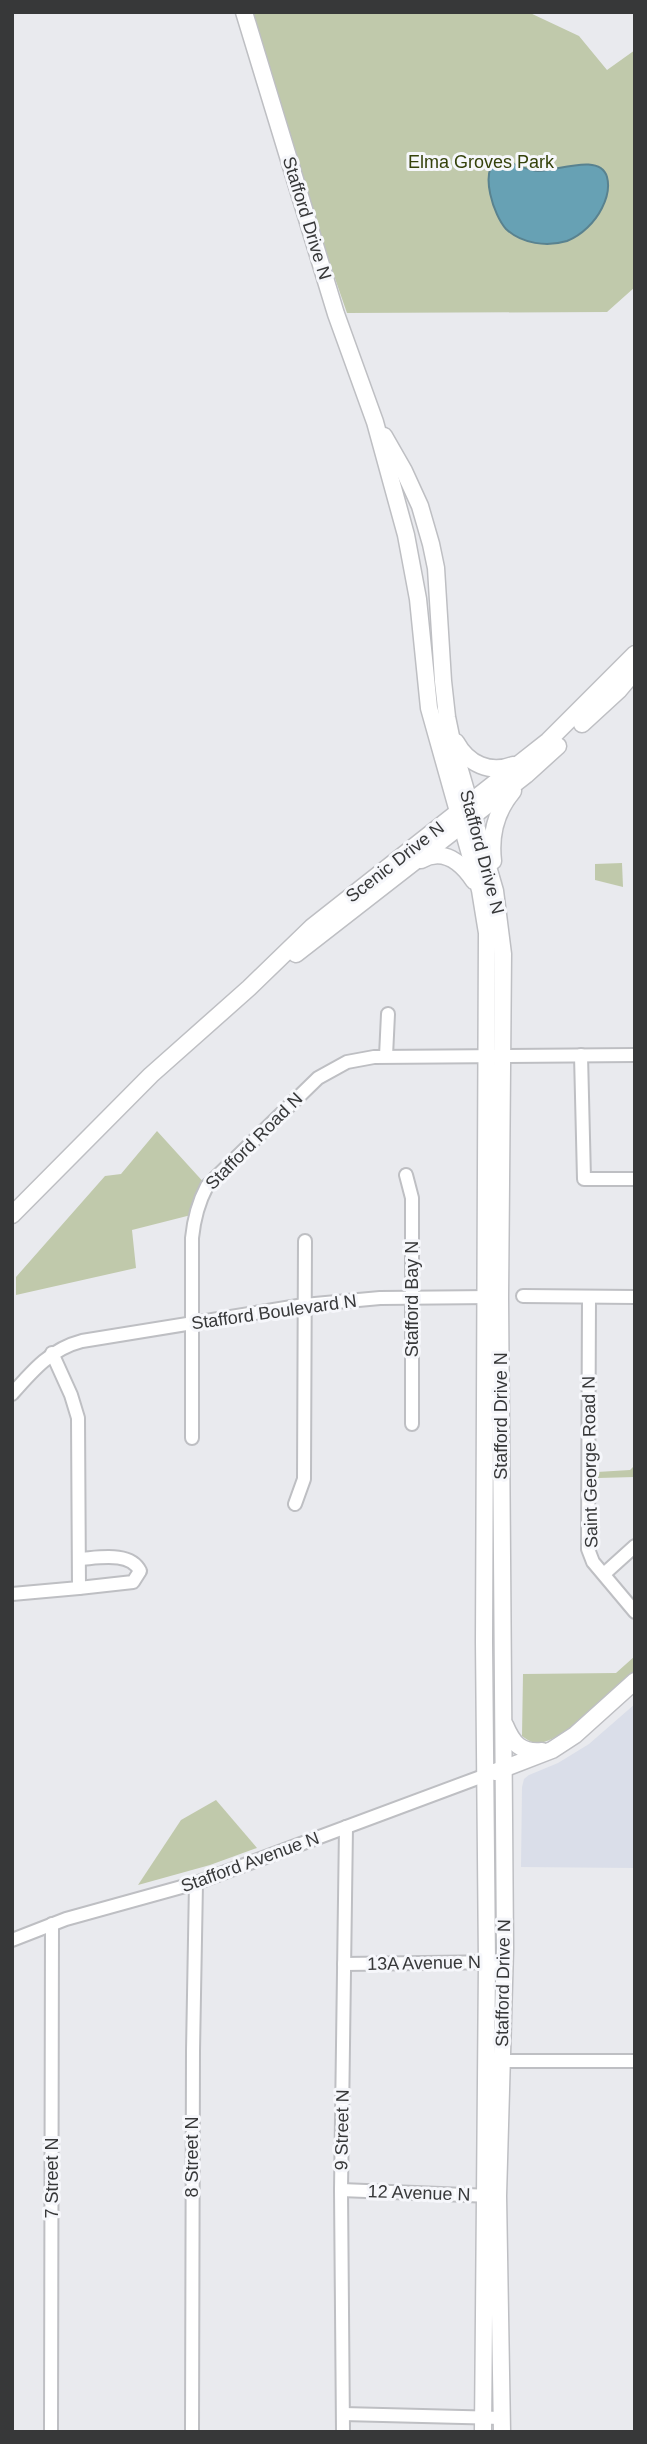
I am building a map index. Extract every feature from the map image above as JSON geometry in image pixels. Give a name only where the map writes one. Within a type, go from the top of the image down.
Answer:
[{"type":"main road","name":"Stafford Drive N","points":[[244,12],[336,314],[375,422],[413,562],[429,708],[465,814],[503,954],[492,1297],[486,1775],[487,1962],[494,2061]]},
{"type":"main road","name":"Stafford Drive N","points":[[375,422],[404,471],[420,506],[431,544],[436,568],[447,717],[465,814]]},
{"type":"main road","name":"Scenic Drive N","points":[[525,768],[635,654]]},
{"type":"main road","name":"Scenic Drive N","points":[[12,1215],[151,1076],[312,928],[525,768],[619,690],[635,671]]},
{"type":"main road","points":[[447,717],[460,749],[473,761],[497,769],[525,768]]},
{"type":"main road","points":[[410,866],[428,856],[450,859],[463,866],[487,890],[496,875],[492,842],[495,822],[525,768]]},
{"type":"main road","name":"Scenic Drive N","points":[[249,988],[324,934],[410,866],[465,814]]},
{"type":"main road","name":"Stafford Drive N","points":[[483,2424],[494,2061],[504,1962],[503,1719],[484,1057],[487,890]]},
{"type":"main road","points":[[486,1775],[552,1750],[575,1735],[635,1681]]},
{"type":"main road","points":[[503,1719],[511,1738],[526,1751],[552,1750]]},
{"type":"main road","name":"Stafford Drive N","points":[[491,2196],[502,2425]]},
{"type":"street","points":[[386,1056],[388,1014]]},
{"type":"street","points":[[581,1055],[584,1179],[635,1179]]},
{"type":"street","name":"Stafford Road N","points":[[192,1323],[193,1225],[207,1185],[318,1078],[347,1062],[386,1056],[635,1055]]},
{"type":"street","name":"Stafford Bay N","points":[[406,1175],[412,1198],[412,1424]]},
{"type":"street","points":[[295,1504],[304,1479],[305,1241]]},
{"type":"street","points":[[523,1296],[635,1297]]},
{"type":"street","name":"Stafford Boulevard N","points":[[12,1394],[52,1353],[82,1341],[304,1305],[412,1297],[492,1297]]},
{"type":"street","name":"Saint George Road N","points":[[589,1297],[588,1549],[593,1562],[635,1612]]},
{"type":"street","points":[[192,1323],[192,1438]]},
{"type":"street","points":[[52,1353],[78,1418],[79,1588]]},
{"type":"street","points":[[604,1574],[635,1546]]},
{"type":"street","points":[[12,1594],[125,1585],[133,1582],[140,1571],[137,1565],[126,1558],[79,1559]]},
{"type":"street","name":"Stafford Avenue N","points":[[12,1940],[52,1923],[196,1883],[486,1775]]},
{"type":"street","name":"9 Street N","points":[[342,2432],[341,2190],[346,1827]]},
{"type":"street","name":"8 Street N","points":[[192,2432],[196,1883]]},
{"type":"street","name":"7 Street N","points":[[51,2432],[52,1923]]},
{"type":"street","name":"13A Avenue N","points":[[344,1964],[504,1962]]},
{"type":"street","points":[[494,2061],[635,2061]]},
{"type":"street","name":"12 Avenue N","points":[[341,2190],[491,2196]]},
{"type":"street","points":[[342,2414],[502,2425]]},
{"type":"shaded area","points":[[635,1704],[635,1868],[521,1867],[524,1779],[589,1744]]},
{"type":"green space","name":"Elma Groves Park","points":[[251,12],[528,12],[579,36],[607,70],[635,50],[635,287],[607,312],[347,313],[312,212]]},
{"type":"green space","points":[[622,863],[623,887],[595,880],[595,864]]},
{"type":"green space","points":[[157,1131],[207,1186],[195,1214],[132,1230],[136,1268],[16,1295],[16,1277],[105,1176],[121,1174]]},
{"type":"green space","points":[[635,1465],[635,1477],[598,1478],[597,1472],[630,1470]]},
{"type":"green space","points":[[635,1656],[635,1671],[602,1702],[560,1735],[536,1743],[522,1736],[523,1674],[616,1673]]},
{"type":"green space","points":[[216,1800],[257,1848],[210,1865],[138,1885],[181,1820]]},
{"type":"water","points":[[497,160],[538,171],[577,165],[596,166],[603,170],[607,177],[605,200],[592,223],[573,238],[551,244],[527,241],[506,229],[493,205],[489,174]]}]
